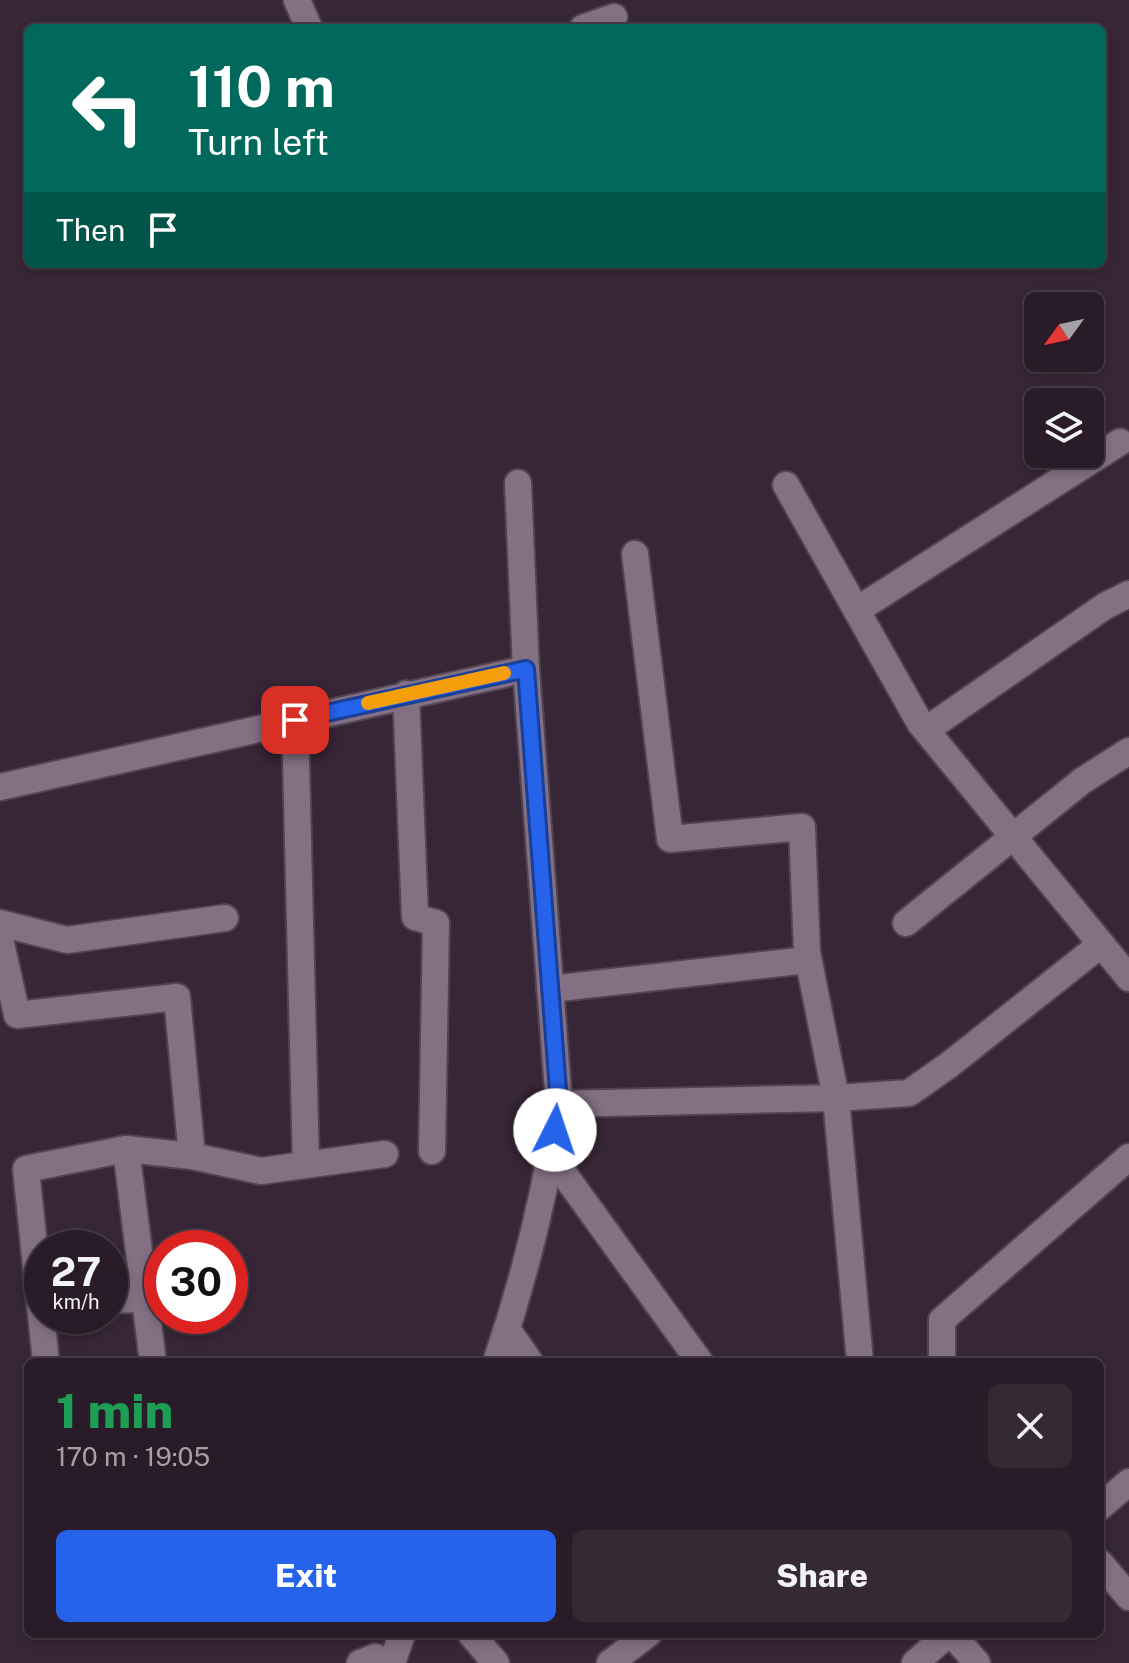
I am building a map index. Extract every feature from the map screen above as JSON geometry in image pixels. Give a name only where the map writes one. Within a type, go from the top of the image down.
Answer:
[{"type":"street","points":[[297,0],[307,24]]},
{"type":"street","points":[[594,24],[614,17]]},
{"type":"street","points":[[857,610],[1120,442]]},
{"type":"street","points":[[497,1358],[551,1156],[559,1104],[526,669],[518,483]]},
{"type":"street","points":[[786,485],[926,730],[1129,978]]},
{"type":"street","points":[[635,554],[670,839],[802,827],[808,960],[836,1098],[860,1358]]},
{"type":"street","points":[[926,730],[1105,606],[1129,594]]},
{"type":"street","points":[[0,787],[526,669]]},
{"type":"street","points":[[406,694],[415,917],[436,923],[432,1151]]},
{"type":"street","points":[[295,720],[306,1165]]},
{"type":"street","points":[[906,923],[1082,781],[1129,751]]},
{"type":"street","points":[[0,923],[67,940],[225,918]]},
{"type":"street","points":[[0,939],[17,1015],[177,997],[192,1156]]},
{"type":"street","points":[[559,1104],[836,1098],[909,1093],[1100,945]]},
{"type":"street","points":[[550,989],[808,960]]},
{"type":"street","points":[[33,1230],[26,1169],[126,1149],[192,1156],[261,1171],[385,1154]]},
{"type":"street","points":[[126,1149],[144,1291]]},
{"type":"street","points":[[551,1156],[697,1358]]},
{"type":"street","points":[[942,1358],[942,1320],[1129,1157]]},
{"type":"street","points":[[507,1329],[527,1358]]},
{"type":"street","points":[[44,1334],[46,1358]]},
{"type":"street","points":[[149,1334],[152,1358]]},
{"type":"street","points":[[1104,1504],[1129,1482]]},
{"type":"street","points":[[1104,1568],[1129,1597]]},
{"type":"street","points":[[360,1663],[375,1657],[389,1663],[400,1638]]},
{"type":"street","points":[[474,1638],[496,1663]]},
{"type":"street","points":[[610,1663],[643,1638]]},
{"type":"street","points":[[915,1663],[945,1638]]},
{"type":"street","points":[[954,1638],[977,1663]]},
{"type":"slow traffic","points":[[368,703],[504,673]]},
{"type":"route","points":[[295,720],[526,669],[559,1104],[555,1130]]}]
